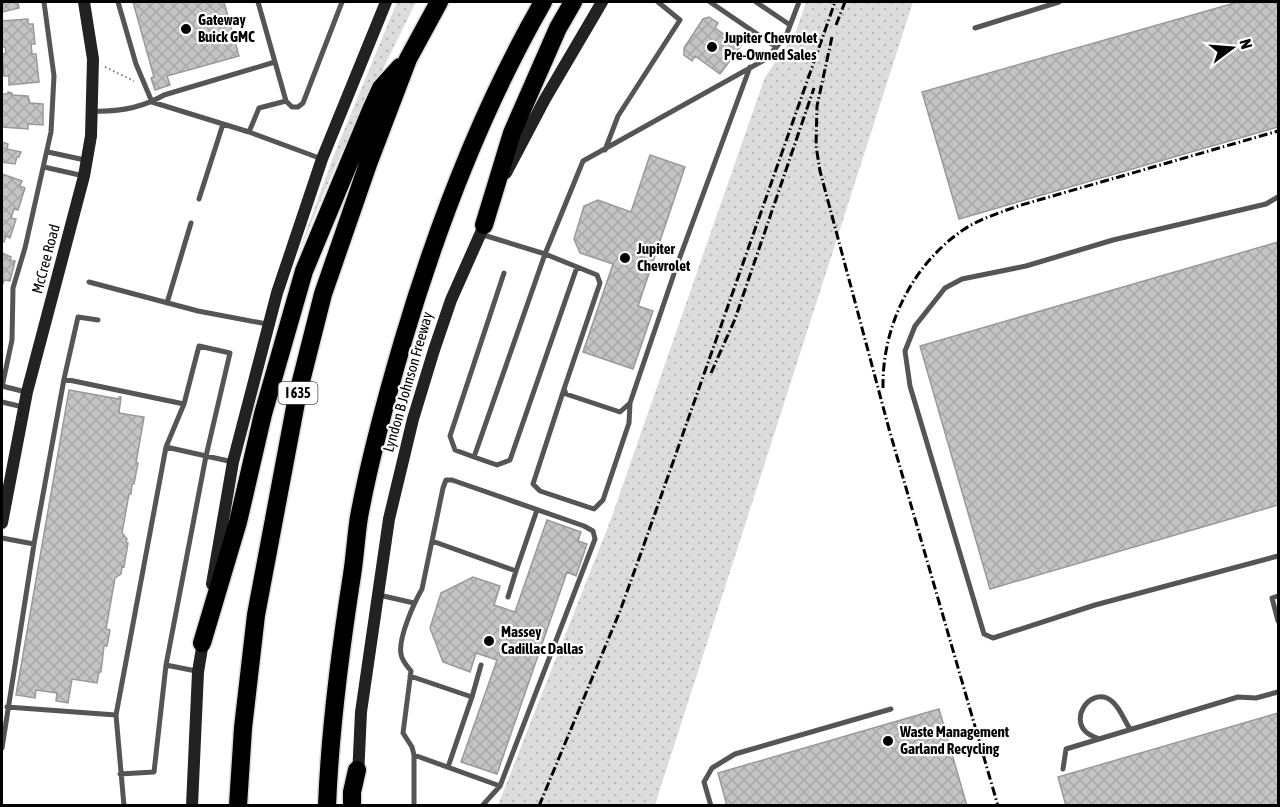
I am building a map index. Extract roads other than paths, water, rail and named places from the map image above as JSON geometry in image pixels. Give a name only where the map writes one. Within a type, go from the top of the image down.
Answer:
[{"type":"highway","name":"I 635","points":[[238,806],[243,728],[256,615],[297,398],[323,294],[368,164],[408,59],[439,2]]},
{"type":"highway","name":"Lyndon B Johnson Freeway","points":[[327,806],[332,729],[343,629],[359,518],[381,417],[430,253],[463,168],[498,88],[543,2]]},
{"type":"highway","points":[[482,229],[512,132],[558,28],[573,2]]},
{"type":"highway","points":[[202,643],[238,522],[263,414],[304,271],[381,88],[408,59]]},
{"type":"highway","points":[[352,806],[352,792],[357,770]]},
{"type":"main road","name":"McCree Road","points":[[2,523],[27,392],[87,160],[93,111],[93,59],[84,2]]},
{"type":"main road","points":[[192,806],[198,672],[233,462],[277,293],[322,159],[386,2]]},
{"type":"main road","name":"Lyndon B Johnson Freeway","points":[[359,806],[357,770],[361,712],[389,519],[414,419],[451,300],[506,173],[545,99],[602,2]]},
{"type":"lane","points":[[27,392],[2,386],[2,378],[12,340],[13,288],[48,152],[53,113],[54,76],[44,2]]},
{"type":"lane","points":[[118,2],[152,102]]},
{"type":"lane","points":[[258,2],[286,100],[292,107],[298,107],[303,103],[342,2]]},
{"type":"lane","points":[[605,150],[618,116],[680,20],[658,2]]},
{"type":"lane","points":[[710,2],[776,47]]},
{"type":"lane","points":[[756,2],[790,26]]},
{"type":"lane","points":[[474,456],[545,254],[583,160],[605,150],[766,58],[786,36],[800,2]]},
{"type":"lane","points":[[975,28],[1059,2]]},
{"type":"lane","points":[[93,111],[113,112],[152,102],[164,95],[275,62]]},
{"type":"lane","points":[[482,229],[597,275],[600,283],[533,484],[540,490],[594,509],[603,500],[629,423],[630,403],[677,265],[750,67]]},
{"type":"lane","points":[[249,132],[259,108],[286,100]]},
{"type":"lane","points":[[152,102],[249,132],[322,159]]},
{"type":"lane","points":[[198,199],[223,124]]},
{"type":"lane","points":[[48,152],[87,160]]},
{"type":"lane","points":[[44,167],[84,176]]},
{"type":"lane","points":[[1278,197],[1266,204],[1113,240],[1026,266],[962,279],[945,288],[932,303],[915,326],[905,351],[910,386],[984,633],[993,638],[1095,604],[1278,556]]},
{"type":"lane","points":[[167,303],[191,223]]},
{"type":"lane","points":[[504,273],[450,436],[454,450],[497,465],[510,460],[577,267]]},
{"type":"lane","points":[[89,282],[167,303],[269,324]]},
{"type":"lane","points":[[2,748],[34,544],[64,379],[78,317],[98,320]]},
{"type":"lane","points":[[120,774],[154,772],[166,665],[206,456],[230,353],[195,345],[184,404],[166,447],[116,715],[120,774],[124,806]]},
{"type":"lane","points":[[64,379],[184,404]]},
{"type":"lane","points":[[564,389],[566,394],[620,412],[630,403]]},
{"type":"lane","points":[[2,402],[24,407]]},
{"type":"lane","points":[[166,447],[233,462]]},
{"type":"lane","points":[[414,806],[414,754],[403,733],[411,671],[404,661],[401,645],[414,603],[422,589],[443,488],[446,480],[452,480],[584,526],[593,531],[595,538],[500,786],[482,806]]},
{"type":"lane","points":[[508,597],[537,510]]},
{"type":"lane","points":[[2,538],[34,544]]},
{"type":"lane","points":[[432,542],[516,571]]},
{"type":"lane","points":[[379,595],[414,603]]},
{"type":"lane","points":[[1278,596],[1272,598],[1278,621]]},
{"type":"lane","points":[[166,665],[198,672]]},
{"type":"lane","points":[[448,767],[481,665]]},
{"type":"lane","points":[[410,676],[471,696]]},
{"type":"lane","points":[[1063,769],[1066,749],[1238,697],[1256,698],[1278,692]]},
{"type":"lane","points":[[1099,739],[1085,731],[1081,723],[1080,711],[1087,702],[1098,698],[1107,698],[1117,706],[1130,729]]},
{"type":"lane","points":[[8,707],[116,715]]},
{"type":"lane","points":[[703,806],[710,805],[704,782],[712,768],[735,754],[891,709]]},
{"type":"lane","points":[[414,754],[500,786]]},
{"type":"railway","points":[[539,806],[620,611],[835,2]]},
{"type":"railway","points":[[836,25],[845,2]]},
{"type":"railway","points":[[832,37],[817,106],[816,146],[820,171],[889,429],[998,806]]},
{"type":"railway","points":[[711,373],[735,319],[814,88]]},
{"type":"railway","points":[[883,388],[888,342],[903,299],[929,261],[945,244],[969,226],[1018,206],[1278,131]]},
{"type":"place","name":"Gateway Buick GMC","points":[[186,29]]},
{"type":"place","name":"Jupiter Chevrolet Pre-Owned Sales","points":[[712,47]]},
{"type":"place","name":"Jupiter Chevrolet","points":[[625,258]]},
{"type":"place","name":"Massey Cadillac Dallas","points":[[489,641]]},
{"type":"place","name":"Waste Management Garland Recycling","points":[[888,741]]}]
